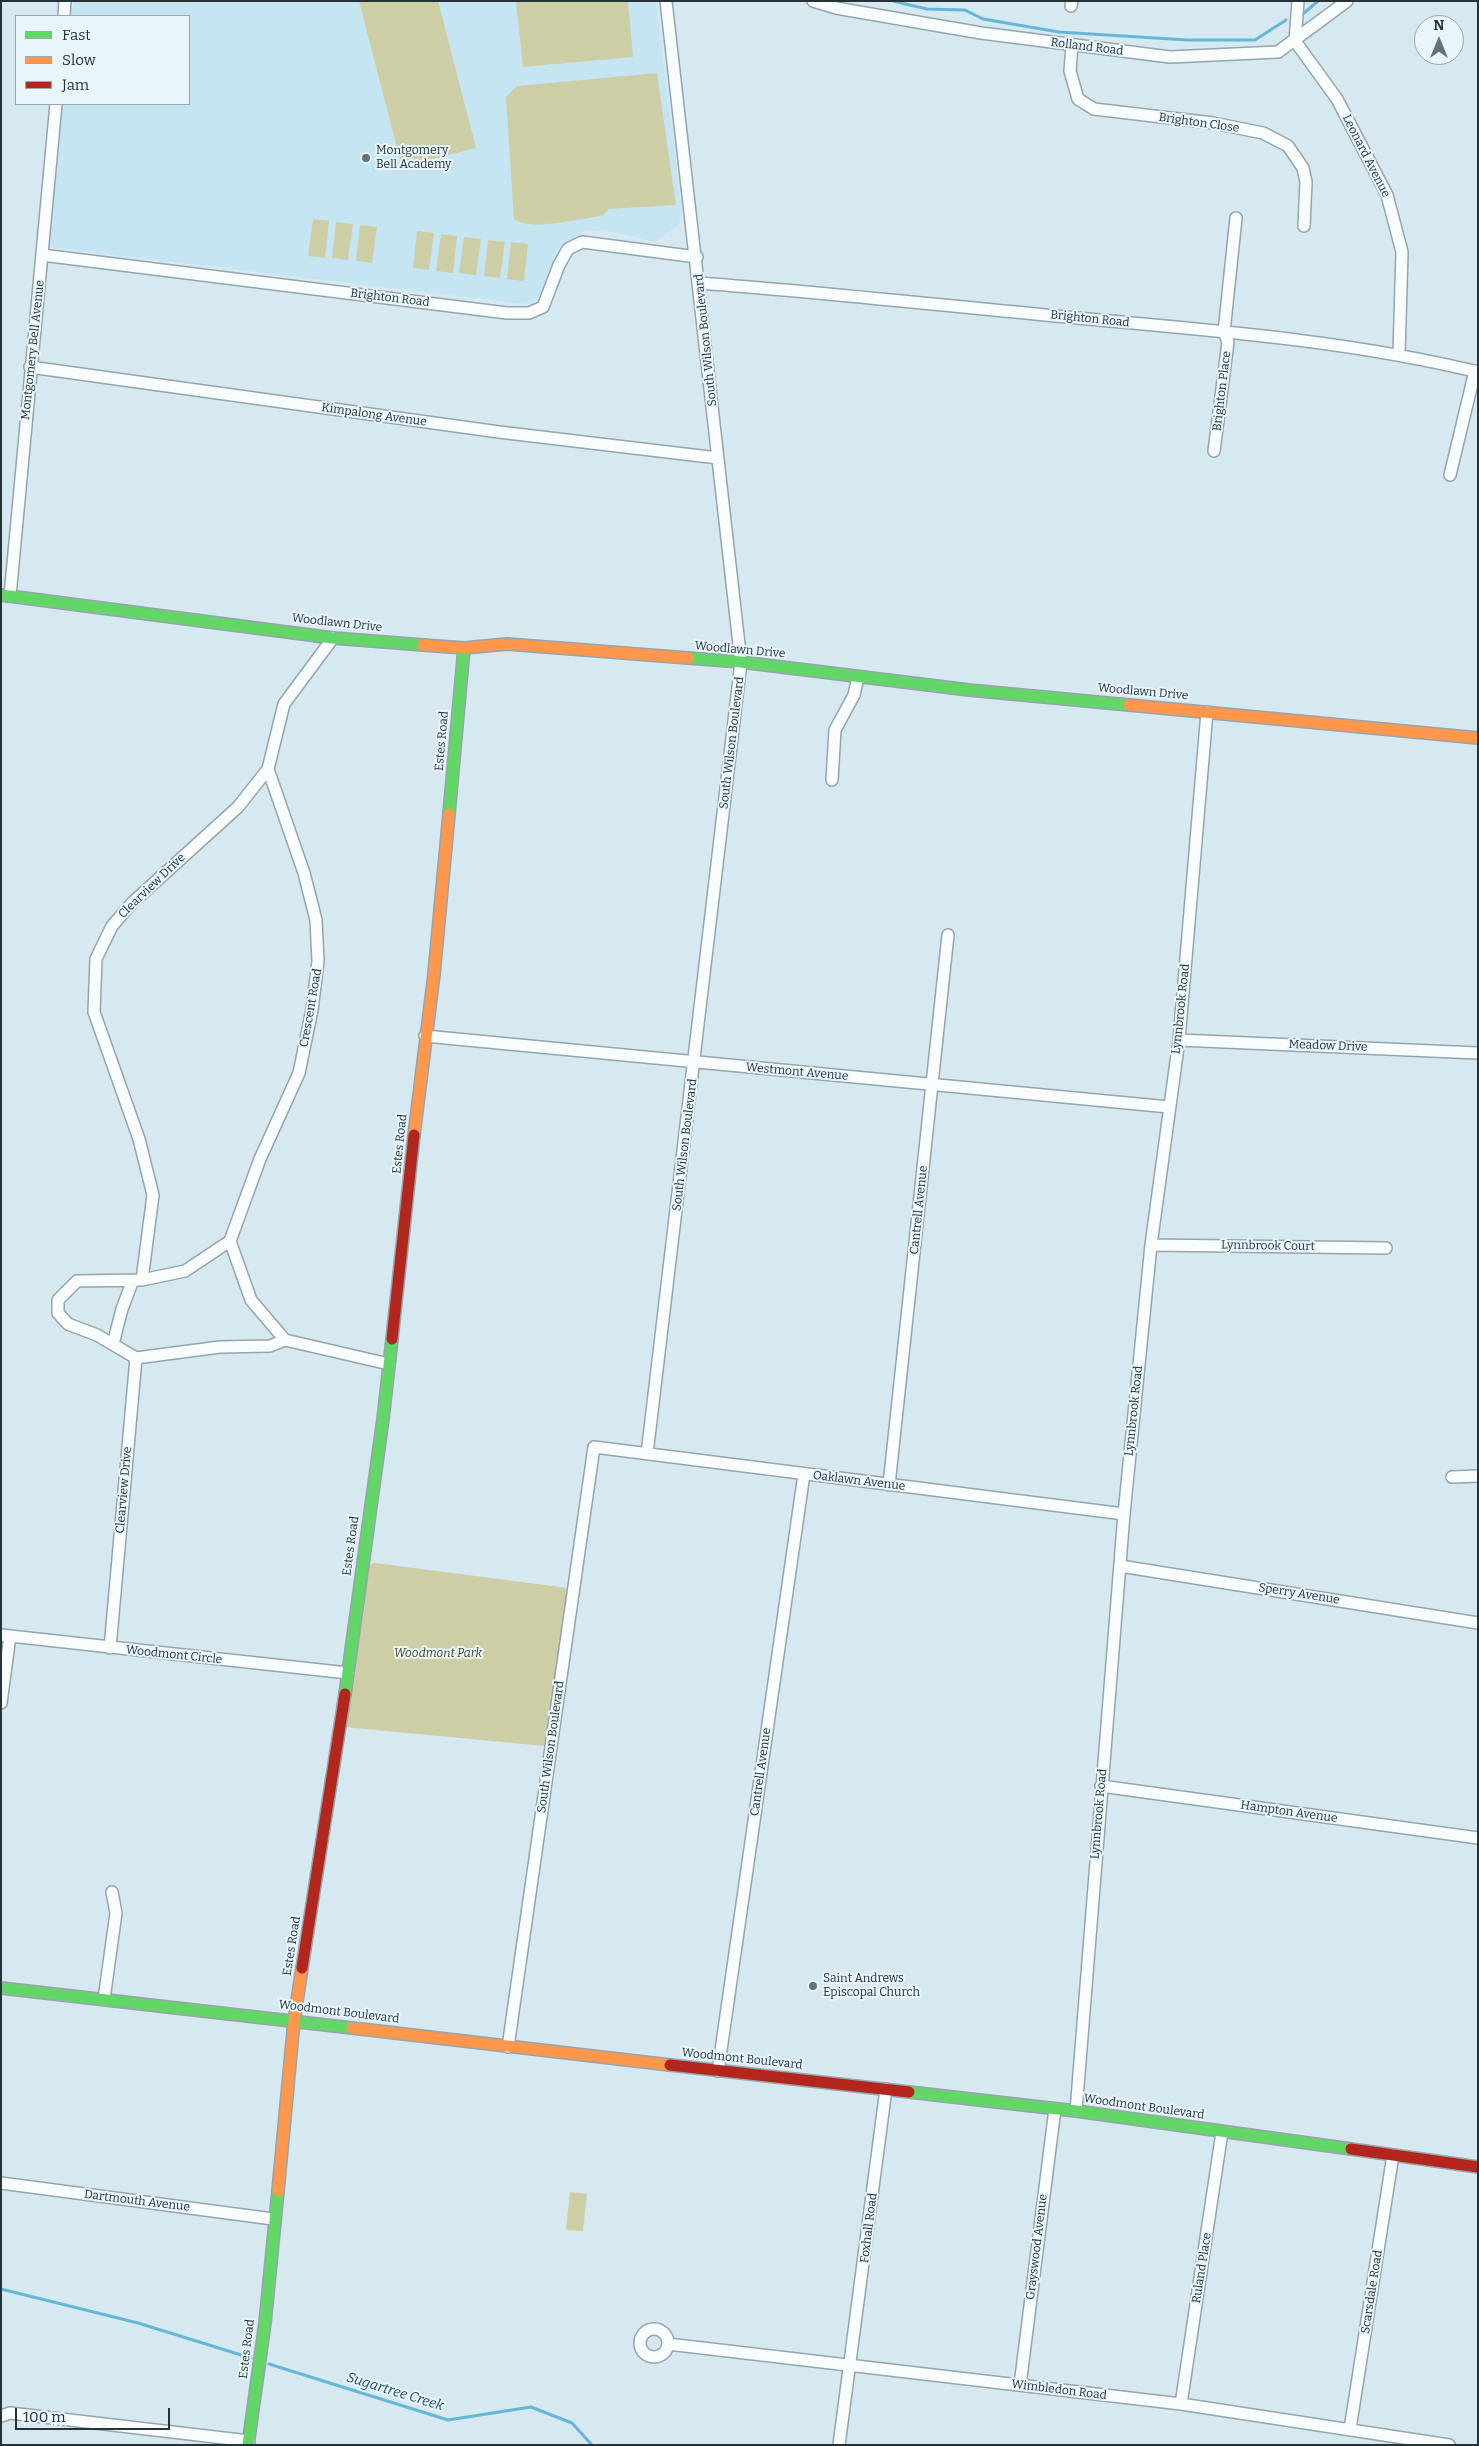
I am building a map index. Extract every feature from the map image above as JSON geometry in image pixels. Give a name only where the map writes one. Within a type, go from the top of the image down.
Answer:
[{"type":"main road","name":"Woodlawn Drive","points":[[6,595],[333,638],[464,648],[507,644],[741,662],[969,690],[1478,738]]},
{"type":"main road","name":"Estes Road","points":[[249,2443],[265,2324],[273,2219],[294,2021],[348,1673],[388,1364],[425,1036],[434,974],[464,648]]},
{"type":"main road","name":"Woodmont Boulevard","points":[[1,1988],[1076,2111],[1478,2167]]},
{"type":"street","points":[[64,15],[65,1]]},
{"type":"street","name":"South Wilson Boulevard","points":[[647,1454],[695,1063],[741,662],[700,283],[666,1]]},
{"type":"street","name":"Rolland Road","points":[[813,1],[836,8],[924,23],[1072,45],[1170,57],[1278,52],[1347,1]]},
{"type":"street","points":[[1295,41],[1298,1]]},
{"type":"street","name":"Leonard Avenue","points":[[1295,41],[1337,99],[1388,196],[1402,252],[1399,354]]},
{"type":"street","name":"Brighton Close","points":[[1072,45],[1070,71],[1078,99],[1094,109],[1212,123],[1264,134],[1288,146],[1303,168],[1306,182],[1304,226]]},
{"type":"street","name":"Montgomery Bell Avenue","points":[[6,595],[56,105]]},
{"type":"street","name":"Brighton Place","points":[[1214,451],[1228,342],[1224,332],[1236,218]]},
{"type":"street","name":"Brighton Road","points":[[42,255],[507,313],[529,313],[543,307],[559,265],[568,249],[582,242],[697,257]]},
{"type":"street","name":"Brighton Road","points":[[700,283],[855,295],[1224,332],[1399,354],[1476,372]]},
{"type":"street","name":"Kimpalong Avenue","points":[[30,367],[490,431],[718,458]]},
{"type":"street","points":[[1450,475],[1476,372]]},
{"type":"street","name":"Clearview Drive","points":[[113,1344],[122,1308],[138,1280],[153,1195],[139,1140],[94,1012],[96,959],[112,926],[132,903],[238,807],[268,769],[284,704],[333,638]]},
{"type":"street","points":[[832,780],[835,730],[854,695],[858,677]]},
{"type":"street","name":"Lynnbrook Road","points":[[1076,2111],[1124,1514],[1151,1245],[1178,1040],[1207,712]]},
{"type":"street","name":"Crescent Road","points":[[230,1241],[260,1159],[299,1073],[312,1010],[318,962],[316,920],[304,873],[268,769]]},
{"type":"street","name":"Cantrell Avenue","points":[[889,1485],[948,935]]},
{"type":"street","name":"Westmont Avenue","points":[[425,1036],[1169,1107]]},
{"type":"street","name":"Meadow Drive","points":[[1178,1040],[1478,1052]]},
{"type":"street","points":[[284,1340],[251,1300],[230,1241],[185,1271],[138,1280],[77,1281],[58,1300],[58,1313],[68,1324],[113,1344],[136,1358],[220,1347],[270,1346],[284,1340],[388,1364]]},
{"type":"street","name":"Lynnbrook Court","points":[[1151,1245],[1386,1248]]},
{"type":"street","name":"Clearview Drive","points":[[110,1648],[136,1358]]},
{"type":"street","name":"South Wilson Boulevard","points":[[508,2047],[594,1447]]},
{"type":"street","name":"Oaklawn Avenue","points":[[594,1447],[1124,1514]]},
{"type":"street","name":"Cantrell Avenue","points":[[718,2071],[804,1474]]},
{"type":"street","points":[[1452,1477],[1478,1476]]},
{"type":"street","name":"Sperry Avenue","points":[[1120,1566],[1478,1623]]},
{"type":"street","points":[[1,1703],[5,1635]]},
{"type":"street","name":"Woodmont Circle","points":[[5,1635],[348,1673]]},
{"type":"street","name":"Hampton Avenue","points":[[1101,1786],[1478,1838]]},
{"type":"street","points":[[104,1999],[116,1913],[112,1892]]},
{"type":"street","name":"Foxhall Road","points":[[839,2445],[851,2367],[886,2089]]},
{"type":"street","name":"Grayswood Avenue","points":[[1020,2385],[1055,2109]]},
{"type":"street","name":"Ruland Place","points":[[1181,2404],[1222,2132]]},
{"type":"street","name":"Scarsdale Road","points":[[1350,2429],[1393,2155]]},
{"type":"street","name":"Dartmouth Avenue","points":[[1,2183],[273,2219]]},
{"type":"street","name":"Wimbledon Road","points":[[668,2344],[851,2367],[1181,2404],[1449,2445]]},
{"type":"street","points":[[1,2416],[10,2413],[249,2443]]},
{"type":"shaded area","name":"Montgomery Bell Academy","points":[[74,1],[656,1],[682,213],[677,226],[655,242],[614,232],[585,230],[558,248],[543,290],[537,298],[524,304],[48,247],[61,105],[190,105],[190,15],[71,15]]},
{"type":"green space","points":[[359,1],[438,1],[476,148],[402,167]]},
{"type":"green space","points":[[516,1],[628,1],[633,57],[523,67]]},
{"type":"green space","points":[[657,73],[676,205],[609,209],[602,216],[556,223],[532,224],[522,223],[514,219],[506,97],[517,86]]},
{"type":"green space","points":[[313,219],[329,221],[325,258],[308,256]]},
{"type":"green space","points":[[336,222],[353,224],[348,260],[332,258]]},
{"type":"green space","points":[[360,225],[377,227],[372,263],[356,261]]},
{"type":"green space","points":[[417,231],[434,233],[429,270],[413,268]]},
{"type":"green space","points":[[441,234],[457,236],[453,273],[436,271]]},
{"type":"green space","points":[[464,237],[481,239],[476,275],[459,273]]},
{"type":"green space","points":[[488,240],[505,242],[500,278],[484,276]]},
{"type":"green space","points":[[511,242],[528,244],[524,281],[507,279]]},
{"type":"green space","name":"Woodmont Park","points":[[375,1563],[568,1588],[544,1746],[345,1727],[367,1565]]},
{"type":"green space","points":[[570,2192],[587,2194],[583,2231],[566,2230]]},
{"type":"waterway","points":[[893,1],[927,9],[965,10],[983,19],[1059,32],[1187,40],[1255,40],[1286,20]]},
{"type":"waterway","points":[[1304,13],[1318,1]]},
{"type":"waterway","points":[[1,2289],[138,2323],[251,2358]]},
{"type":"waterway","name":"Sugartree Creek","points":[[269,2364],[448,2420],[531,2407],[572,2423],[592,2445]]},
{"type":"traffic: fast","points":[[1,595],[333,638],[423,645]]},
{"type":"traffic: fast","points":[[449,814],[464,648]]},
{"type":"traffic: fast","points":[[688,658],[741,662],[969,690],[1129,705]]},
{"type":"traffic: fast","points":[[345,1694],[383,1419],[392,1339]]},
{"type":"traffic: fast","points":[[1,1988],[352,2028]]},
{"type":"traffic: fast","points":[[909,2092],[1076,2111],[1351,2149]]},
{"type":"traffic: fast","points":[[248,2445],[265,2323],[278,2191]]},
{"type":"traffic: slow","points":[[423,645],[464,648],[507,644],[688,658]]},
{"type":"traffic: slow","points":[[1129,705],[1478,738]]},
{"type":"traffic: slow","points":[[414,1135],[434,974],[449,814]]},
{"type":"traffic: slow","points":[[278,2191],[294,2021],[302,1968]]},
{"type":"traffic: slow","points":[[352,2028],[670,2065]]},
{"type":"traffic: jam","points":[[392,1339],[414,1135]]},
{"type":"traffic: jam","points":[[302,1968],[345,1694]]},
{"type":"traffic: jam","points":[[670,2065],[909,2092]]},
{"type":"traffic: jam","points":[[1351,2149],[1478,2167]]},
{"type":"place","name":"Montgomery Bell Academy","points":[[366,158]]},
{"type":"place","name":"Saint Andrews Episcopal Church","points":[[813,1986]]}]
